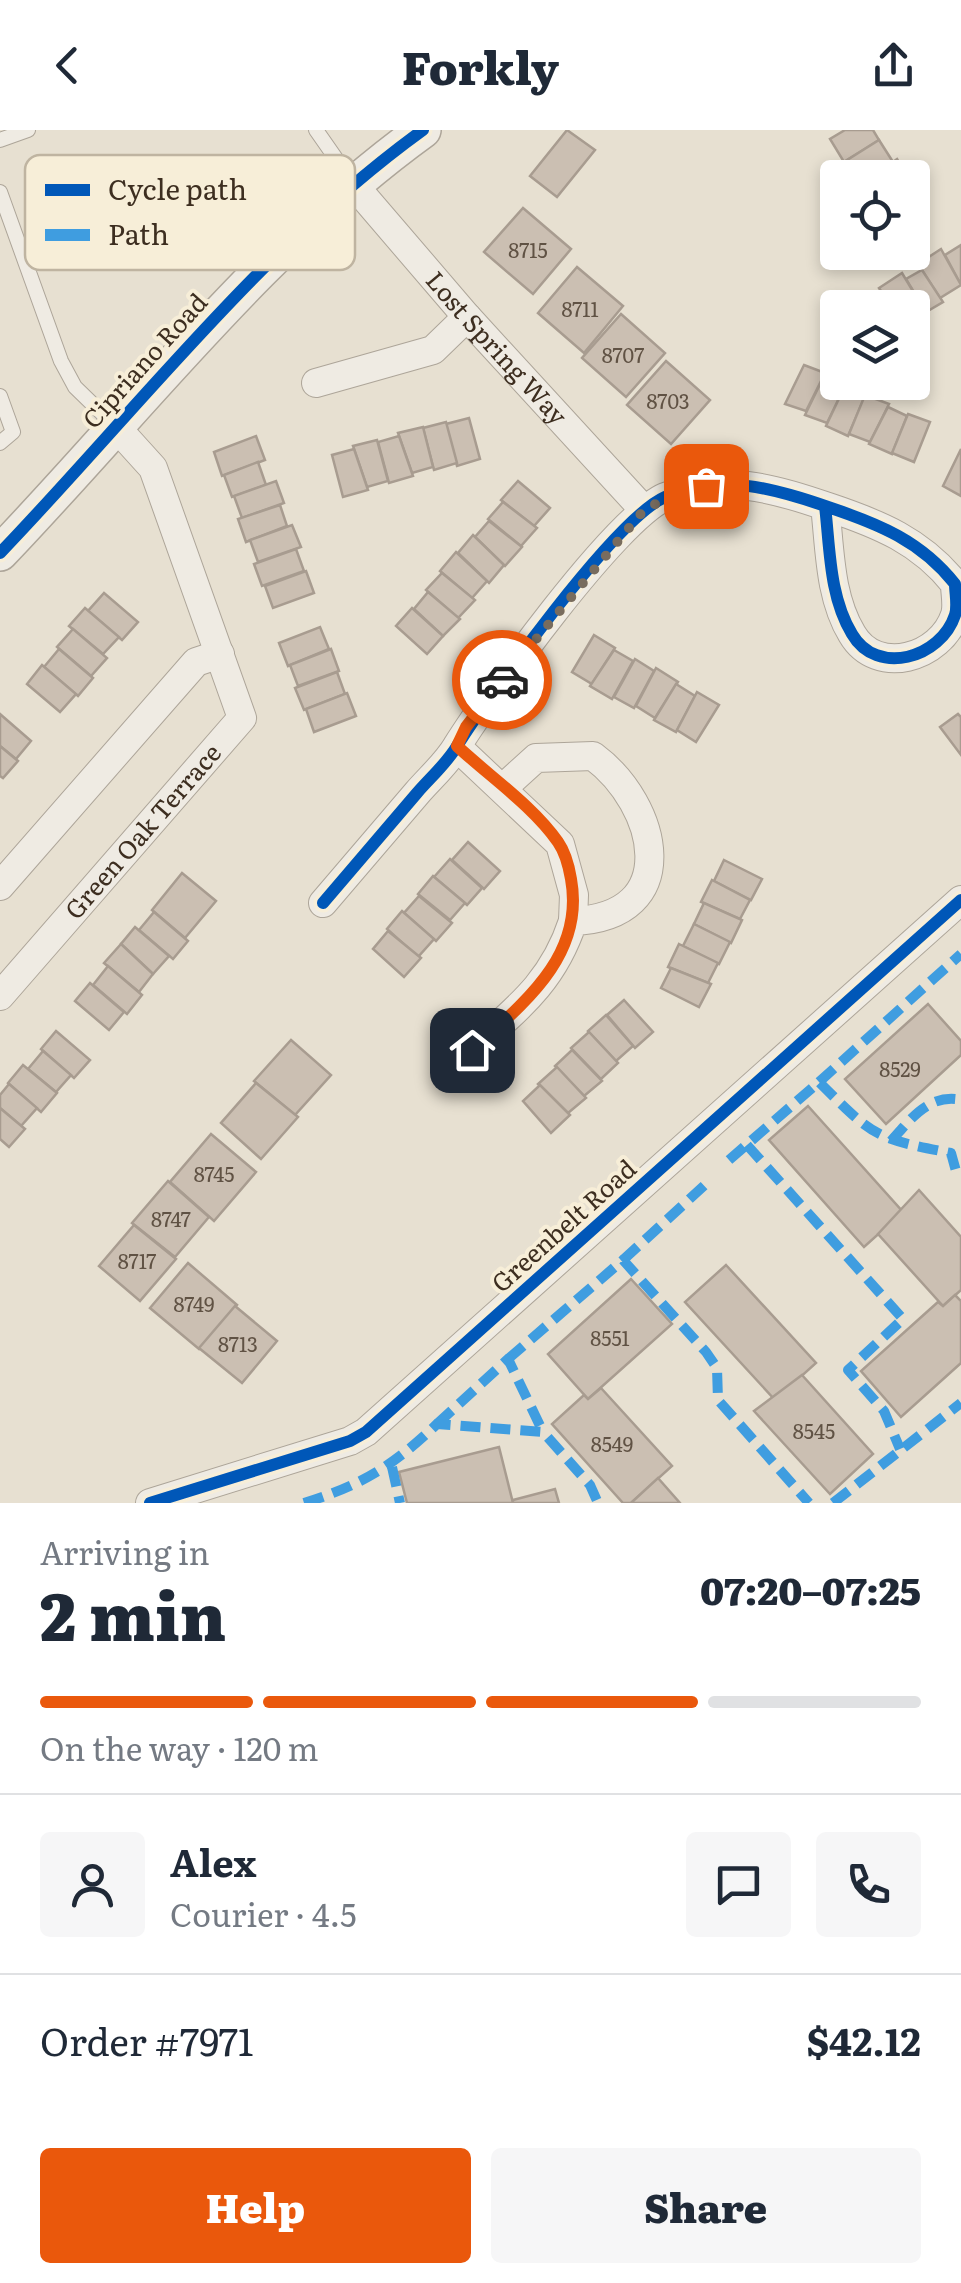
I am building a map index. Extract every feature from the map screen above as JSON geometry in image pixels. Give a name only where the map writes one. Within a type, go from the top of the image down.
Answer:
[{"type":"street","name":"Cipriano Road","points":[[355,183],[423,130]]},
{"type":"street","name":"Lost Spring Way","points":[[355,185],[466,317],[644,510]]},
{"type":"street","name":"Cipriano Road","points":[[0,553],[262,270]]},
{"type":"street","points":[[316,383],[433,350],[466,317]]},
{"type":"street","name":"Green Oak Terrace","points":[[0,996],[242,718],[153,468],[115,426]]},
{"type":"street","points":[[323,902],[457,746],[466,727],[512,667],[644,510],[680,491],[743,484],[771,487],[826,506],[912,542],[955,584],[956,613],[930,650],[906,658],[880,657],[854,638],[838,604],[826,506]]},
{"type":"street","points":[[0,886],[196,662],[220,654]]},
{"type":"street","points":[[457,746],[560,844],[572,882],[573,920],[564,950],[537,992],[472,1050]]},
{"type":"street","points":[[503,788],[536,758],[574,754],[593,756],[630,797],[651,848],[646,882],[614,914],[573,920]]},
{"type":"street","name":"Greenbelt Road","points":[[150,1503],[350,1441],[366,1432],[961,900]]},
{"type":"lane","points":[[0,140],[28,130]]},
{"type":"lane","points":[[316,130],[334,155]]},
{"type":"lane","points":[[0,192],[6,227],[61,362],[75,387],[115,426]]},
{"type":"lane","points":[[0,396],[13,432],[0,443]]},
{"type":"building","points":[[567,130],[595,150],[557,197],[530,176]]},
{"type":"building","points":[[845,130],[873,130],[879,140],[843,160],[830,139]]},
{"type":"building","points":[[879,140],[892,160],[847,160]]},
{"type":"building","points":[[523,208],[571,249],[533,294],[484,252]]},
{"type":"building","points":[[961,245],[961,285],[945,255]]},
{"type":"building","points":[[941,249],[961,285],[940,298],[922,270],[930,270],[930,256]]},
{"type":"building","points":[[577,267],[623,306],[584,353],[538,313]]},
{"type":"building","points":[[922,270],[943,302],[930,310],[930,290],[913,290],[906,279]]},
{"type":"building","points":[[902,273],[912,290],[880,290]]},
{"type":"building","points":[[621,314],[665,353],[626,397],[582,358]]},
{"type":"building","points":[[666,361],[710,400],[671,444],[627,405]]},
{"type":"building","points":[[804,365],[820,371],[820,383],[806,411],[785,404]]},
{"type":"building","points":[[820,384],[820,400],[838,400],[827,423],[805,415]]},
{"type":"building","points":[[838,400],[863,400],[848,436],[826,426]]},
{"type":"building","points":[[863,400],[889,404],[870,442],[849,434]]},
{"type":"building","points":[[888,407],[907,416],[892,454],[869,444]]},
{"type":"building","points":[[908,414],[930,422],[914,462],[892,453]]},
{"type":"building","points":[[469,418],[480,459],[457,466],[446,424]]},
{"type":"building","points":[[446,422],[457,463],[434,470],[423,428]]},
{"type":"building","points":[[423,427],[433,467],[412,473],[398,433]]},
{"type":"building","points":[[256,436],[265,460],[222,476],[214,452]]},
{"type":"building","points":[[399,436],[413,476],[389,483],[378,442]]},
{"type":"building","points":[[377,440],[388,481],[367,487],[353,446]]},
{"type":"building","points":[[354,449],[368,490],[343,497],[332,455]]},
{"type":"building","points":[[961,449],[961,496],[943,486]]},
{"type":"building","points":[[258,462],[266,485],[232,497],[224,475]]},
{"type":"building","points":[[276,481],[284,503],[242,518],[234,496]]},
{"type":"building","points":[[518,481],[550,508],[534,526],[501,500]]},
{"type":"building","points":[[503,502],[537,528],[521,546],[488,519]]},
{"type":"building","points":[[280,505],[287,526],[246,542],[238,519]]},
{"type":"building","points":[[489,521],[522,547],[505,566],[475,537]]},
{"type":"building","points":[[292,525],[301,547],[258,562],[250,540]]},
{"type":"building","points":[[473,535],[504,565],[489,583],[458,553]]},
{"type":"building","points":[[296,549],[304,571],[262,586],[254,564]]},
{"type":"building","points":[[456,552],[487,581],[472,598],[440,571]]},
{"type":"building","points":[[306,571],[314,593],[273,608],[265,586]]},
{"type":"building","points":[[442,573],[475,600],[458,618],[426,590]]},
{"type":"building","points":[[428,592],[460,619],[443,636],[414,609]]},
{"type":"building","points":[[104,593],[138,622],[122,640],[88,611]]},
{"type":"building","points":[[85,608],[119,637],[103,654],[69,626]]},
{"type":"building","points":[[412,608],[443,636],[427,654],[396,626]]},
{"type":"building","points":[[320,627],[329,649],[288,666],[279,643]]},
{"type":"building","points":[[73,629],[107,658],[91,676],[57,647]]},
{"type":"building","points":[[594,635],[615,648],[592,684],[572,672]]},
{"type":"building","points":[[59,649],[93,678],[78,696],[44,667]]},
{"type":"building","points":[[331,649],[339,671],[298,686],[290,665]]},
{"type":"building","points":[[614,650],[633,661],[612,699],[590,686]]},
{"type":"building","points":[[635,659],[654,671],[634,708],[614,697]]},
{"type":"building","points":[[42,665],[76,694],[60,712],[27,684]]},
{"type":"building","points":[[656,668],[678,682],[655,718],[636,706]]},
{"type":"building","points":[[337,672],[345,694],[304,710],[295,688]]},
{"type":"building","points":[[676,684],[695,696],[676,732],[654,720]]},
{"type":"building","points":[[697,692],[719,705],[696,742],[677,730]]},
{"type":"building","points":[[347,693],[356,716],[314,732],[306,709]]},
{"type":"building","points":[[0,714],[31,741],[16,759],[0,746]]},
{"type":"building","points":[[958,714],[961,717],[961,755],[940,727]]},
{"type":"building","points":[[0,746],[18,761],[3,778],[0,776]]},
{"type":"building","points":[[468,842],[500,871],[484,889],[452,860]]},
{"type":"building","points":[[450,859],[482,888],[467,905],[434,877]]},
{"type":"building","points":[[724,860],[762,879],[751,900],[714,881]]},
{"type":"building","points":[[182,873],[216,901],[185,938],[152,910]]},
{"type":"building","points":[[433,876],[465,903],[450,920],[418,894]]},
{"type":"building","points":[[712,880],[750,900],[740,919],[701,902]]},
{"type":"building","points":[[419,896],[452,923],[436,941],[404,913]]},
{"type":"building","points":[[704,903],[742,920],[731,943],[694,924]]},
{"type":"building","points":[[402,911],[434,939],[418,957],[387,929]]},
{"type":"building","points":[[154,912],[188,941],[173,959],[139,930]]},
{"type":"building","points":[[694,924],[730,942],[719,964],[683,946]]},
{"type":"building","points":[[135,927],[169,956],[153,974],[121,944]]},
{"type":"building","points":[[388,931],[421,958],[404,977],[373,949]]},
{"type":"building","points":[[121,944],[153,974],[139,992],[104,963]]},
{"type":"building","points":[[679,944],[718,963],[708,983],[668,967]]},
{"type":"building","points":[[108,966],[142,995],[127,1014],[93,985]]},
{"type":"building","points":[[671,968],[711,984],[699,1007],[661,988]]},
{"type":"building","points":[[90,983],[124,1012],[109,1030],[75,1001]]},
{"type":"building","points":[[624,1000],[653,1032],[635,1048],[607,1015]]},
{"type":"building","points":[[928,1004],[961,1041],[961,1055],[886,1124],[845,1079]]},
{"type":"building","points":[[606,1015],[633,1046],[616,1061],[588,1031]]},
{"type":"building","points":[[56,1031],[90,1060],[74,1078],[41,1049]]},
{"type":"building","points":[[589,1032],[618,1063],[601,1079],[571,1048]]},
{"type":"building","points":[[291,1040],[331,1075],[295,1115],[254,1081]]},
{"type":"building","points":[[572,1050],[602,1081],[584,1096],[555,1066]]},
{"type":"building","points":[[43,1051],[71,1075],[56,1092],[28,1069]]},
{"type":"building","points":[[23,1065],[57,1093],[41,1112],[8,1083]]},
{"type":"building","points":[[557,1067],[586,1098],[568,1113],[538,1084]]},
{"type":"building","points":[[256,1083],[298,1117],[261,1159],[221,1123]]},
{"type":"building","points":[[9,1084],[37,1108],[21,1126],[0,1108],[0,1095]]},
{"type":"building","points":[[540,1085],[570,1115],[551,1133],[523,1101]]},
{"type":"building","points":[[808,1106],[903,1212],[864,1247],[769,1140]]},
{"type":"building","points":[[0,1108],[25,1129],[9,1147],[0,1139]]},
{"type":"building","points":[[211,1134],[256,1172],[214,1221],[170,1182]]},
{"type":"building","points":[[168,1181],[209,1217],[175,1257],[132,1223]]},
{"type":"building","points":[[919,1190],[961,1237],[961,1290],[943,1306],[878,1234]]},
{"type":"building","points":[[134,1225],[176,1259],[140,1301],[99,1266]]},
{"type":"building","points":[[188,1263],[237,1305],[199,1349],[150,1308]]},
{"type":"building","points":[[726,1265],[816,1363],[775,1400],[685,1302]]},
{"type":"building","points":[[631,1279],[672,1324],[588,1399],[548,1354]]},
{"type":"building","points":[[955,1295],[961,1301],[961,1363],[901,1417],[861,1371],[938,1302],[943,1306]]},
{"type":"building","points":[[235,1306],[277,1341],[242,1383],[199,1348]]},
{"type":"building","points":[[802,1375],[873,1454],[830,1494],[754,1411]]},
{"type":"building","points":[[601,1388],[672,1466],[631,1503],[623,1503],[552,1424],[584,1395],[588,1399]]},
{"type":"building","points":[[499,1447],[513,1503],[407,1503],[399,1472]]},
{"type":"building","points":[[658,1478],[680,1503],[631,1503]]},
{"type":"building","points":[[555,1489],[559,1503],[513,1503],[513,1500]]},
{"type":"marked path","points":[[819,1082],[961,954]]},
{"type":"marked path","points":[[729,1160],[819,1082],[865,1125],[890,1138],[951,1153],[956,1171],[961,1171]]},
{"type":"marked path","points":[[891,1141],[912,1118],[936,1101],[956,1099],[961,1105]]},
{"type":"marked path","points":[[747,1145],[903,1319],[848,1370],[884,1411],[900,1449]]},
{"type":"marked path","points":[[623,1260],[707,1183]]},
{"type":"marked path","points":[[508,1359],[623,1260],[706,1352],[717,1368],[718,1400],[809,1503]]},
{"type":"marked path","points":[[437,1424],[508,1359],[543,1432]]},
{"type":"marked path","points":[[833,1503],[961,1403]]},
{"type":"marked path","points":[[304,1503],[376,1472],[437,1424],[543,1432],[590,1485],[598,1503]]},
{"type":"marked path","points":[[392,1467],[400,1503]]},
{"type":"cycle path","points":[[355,184],[423,130]]},
{"type":"cycle path","points":[[0,553],[262,270]]},
{"type":"cycle path","points":[[323,903],[448,758],[586,572],[643,512],[665,497],[706,486],[747,486],[808,500],[847,513],[882,527],[928,556],[955,584],[955,615],[937,642],[908,657],[892,658],[863,647],[852,634],[835,588],[825,506]]},
{"type":"cycle path","points":[[150,1503],[350,1441],[366,1432],[961,900]]},
{"type":"way so far","points":[[502,680],[644,510],[680,491],[706,486]]},
{"type":"route","points":[[472,1050],[537,992],[564,950],[573,920],[574,895],[560,844],[457,746],[466,727],[502,680]]}]
